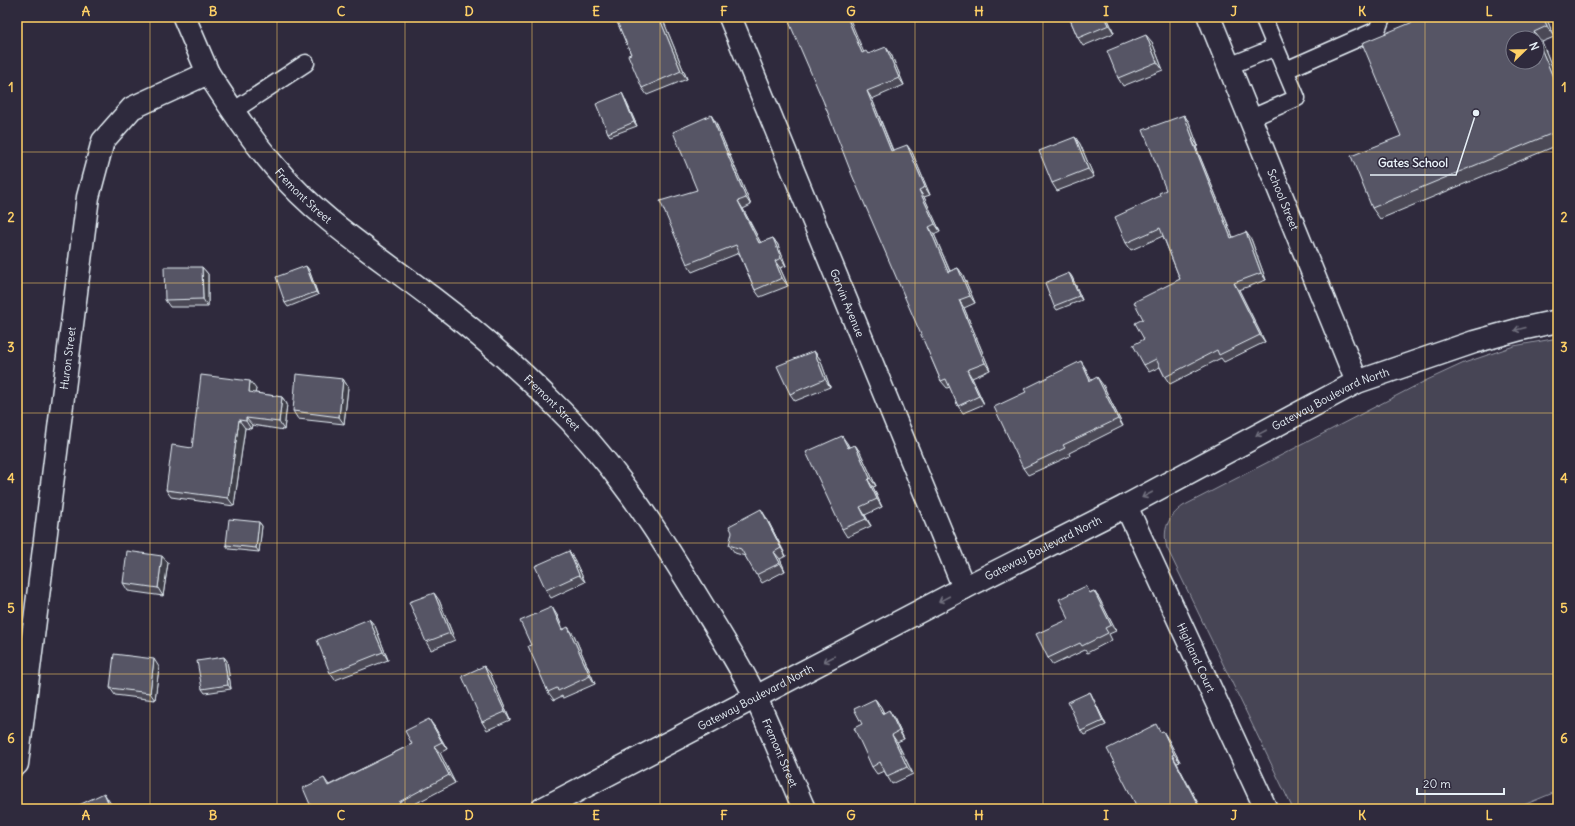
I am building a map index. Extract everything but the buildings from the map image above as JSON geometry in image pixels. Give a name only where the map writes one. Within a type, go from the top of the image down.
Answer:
[{"type":"street","points":[[184,17],[208,73]]},
{"type":"street","name":"Garvin Avenue","points":[[730,17],[964,588]]},
{"type":"street","name":"School Street","points":[[1209,17],[1357,382]]},
{"type":"street","name":"Fremont Street","points":[[208,73],[233,111],[275,168],[316,208],[372,254],[431,297],[502,354],[552,401],[619,476],[650,519],[736,661],[755,698],[804,809]]},
{"type":"street","name":"Huron Street","points":[[17,764],[88,197],[103,141],[132,108],[208,73]]},
{"type":"street","name":"Gateway Boulevard North","points":[[542,809],[964,588],[1126,506],[1357,382],[1474,342],[1558,321]]},
{"type":"street","name":"Highland Court","points":[[1126,506],[1266,809]]},
{"type":"lane","points":[[1251,118],[1297,98],[1263,17]]},
{"type":"lane","points":[[1286,70],[1377,30],[1382,20],[1380,17]]},
{"type":"lane","points":[[1229,66],[1276,47]]},
{"type":"lane","points":[[233,111],[306,63]]},
{"type":"shaded area","points":[[1558,338],[1558,791],[1514,809],[1293,809],[1167,548],[1165,535],[1170,519],[1183,506],[1425,381],[1464,363],[1514,346]]},
{"type":"place","name":"Gates School","points":[[1476,113]]}]
